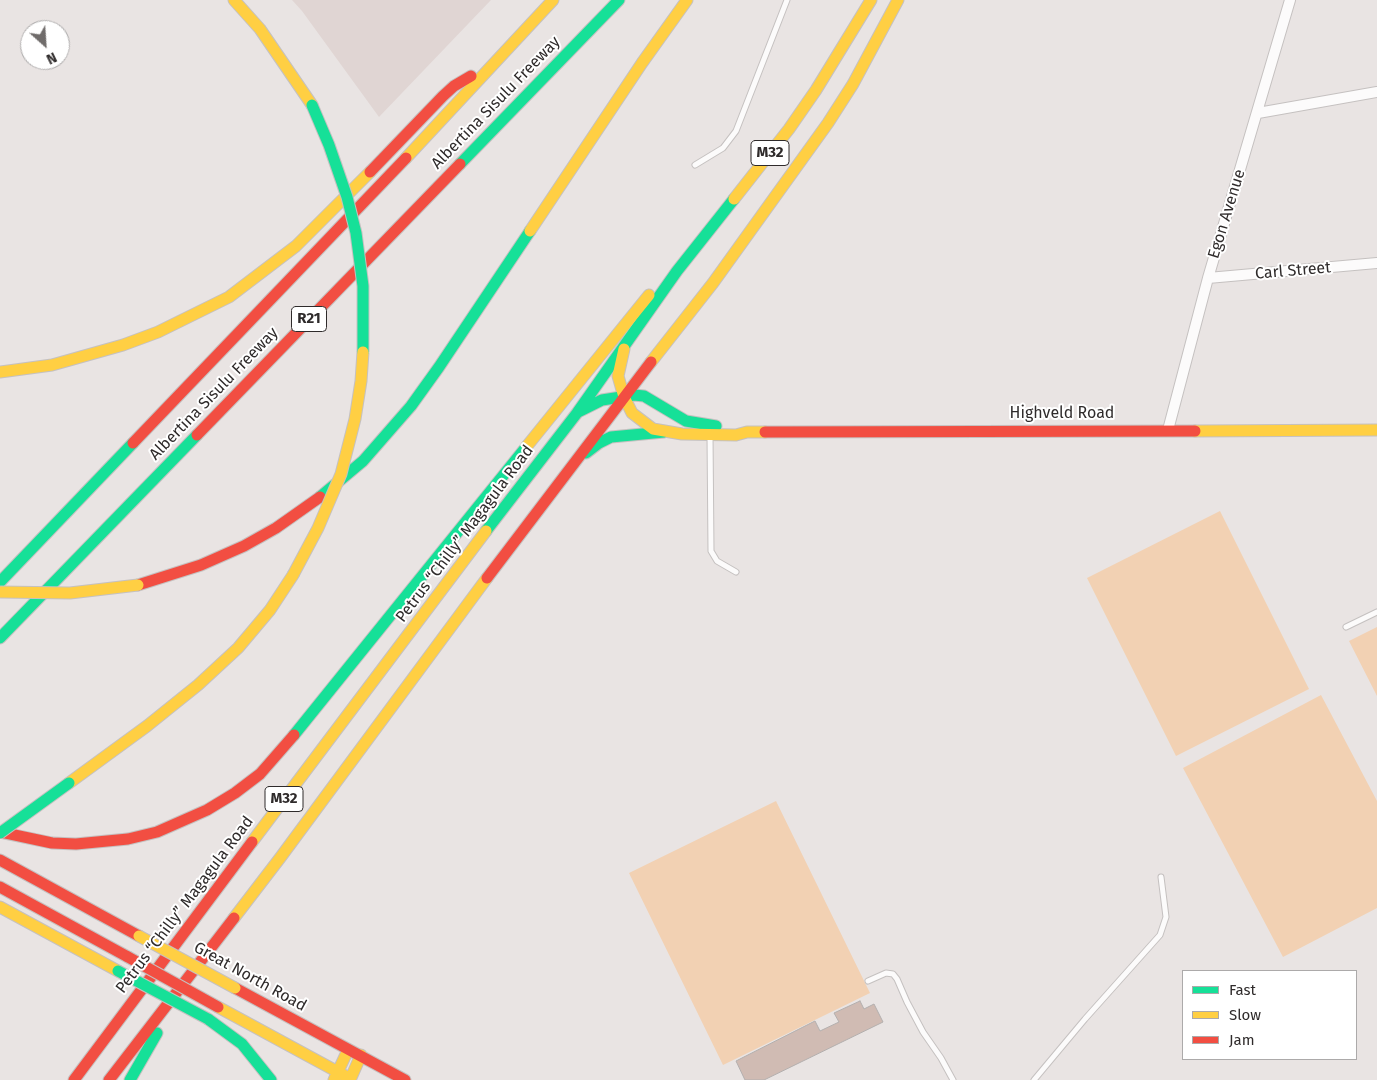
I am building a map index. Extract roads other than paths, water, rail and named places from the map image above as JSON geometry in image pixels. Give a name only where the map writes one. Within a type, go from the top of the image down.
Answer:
[{"type":"main road","points":[[0,833],[147,726],[212,673],[245,640],[270,610],[293,576],[318,528],[341,474],[355,419],[362,381],[364,340],[363,286],[356,233],[341,179],[312,106],[260,29],[234,0]]},
{"type":"main road","name":"Albertina Sisulu Freeway","points":[[0,582],[322,247],[553,0]]},
{"type":"main road","name":"Albertina Sisulu Freeway","points":[[0,638],[619,0]]},
{"type":"main road","points":[[0,592],[70,593],[138,585],[201,565],[260,537],[309,506],[363,461],[411,406],[439,367],[636,72],[687,0]]},
{"type":"main road","name":"Petrus “Chilly” Magagula Road","points":[[74,1080],[489,527],[577,413],[677,271],[789,129],[816,90],[870,0]]},
{"type":"main road","name":"M32","points":[[108,1080],[322,803],[446,632],[713,283],[828,123],[858,75],[898,0]]},
{"type":"main road","points":[[0,372],[52,364],[123,345],[158,332],[229,297],[277,262],[314,229],[454,86],[487,69]]},
{"type":"main road","points":[[0,833],[52,843],[76,844],[128,839],[158,832],[207,810],[235,793],[260,774],[281,751],[644,300],[677,271]]},
{"type":"main road","name":"Highveld Road","points":[[628,341],[618,367],[620,385],[624,397],[632,413],[653,428],[664,432],[736,435],[748,432],[1377,430]]},
{"type":"main road","name":"Highveld Road","points":[[577,413],[602,400],[634,395],[644,396],[686,421],[735,427],[748,432]]},
{"type":"main road","points":[[575,462],[599,443],[611,438],[664,432]]},
{"type":"main road","name":"Great North Road","points":[[0,860],[405,1080]]},
{"type":"main road","points":[[0,888],[218,1007],[336,1076],[352,1080],[361,1055]]},
{"type":"main road","points":[[0,907],[208,1019],[242,1044],[271,1080]]},
{"type":"main road","points":[[130,1080],[148,1046],[207,953]]},
{"type":"main road","points":[[336,1076],[348,1050]]},
{"type":"street","name":"Egon Avenue","points":[[1168,430],[1208,278],[1290,0]]},
{"type":"street","points":[[1258,113],[1377,92]]},
{"type":"street","name":"Carl Street","points":[[1208,278],[1377,264]]},
{"type":"lane","points":[[695,165],[723,148],[736,131],[787,0]]},
{"type":"lane","points":[[710,435],[711,551],[717,561],[736,572]]},
{"type":"lane","points":[[1346,627],[1377,612]]},
{"type":"lane","points":[[1034,1080],[1085,1019],[1160,935],[1166,917],[1161,877]]},
{"type":"lane","points":[[868,981],[886,973],[893,974],[897,978],[923,1032],[953,1080]]}]
